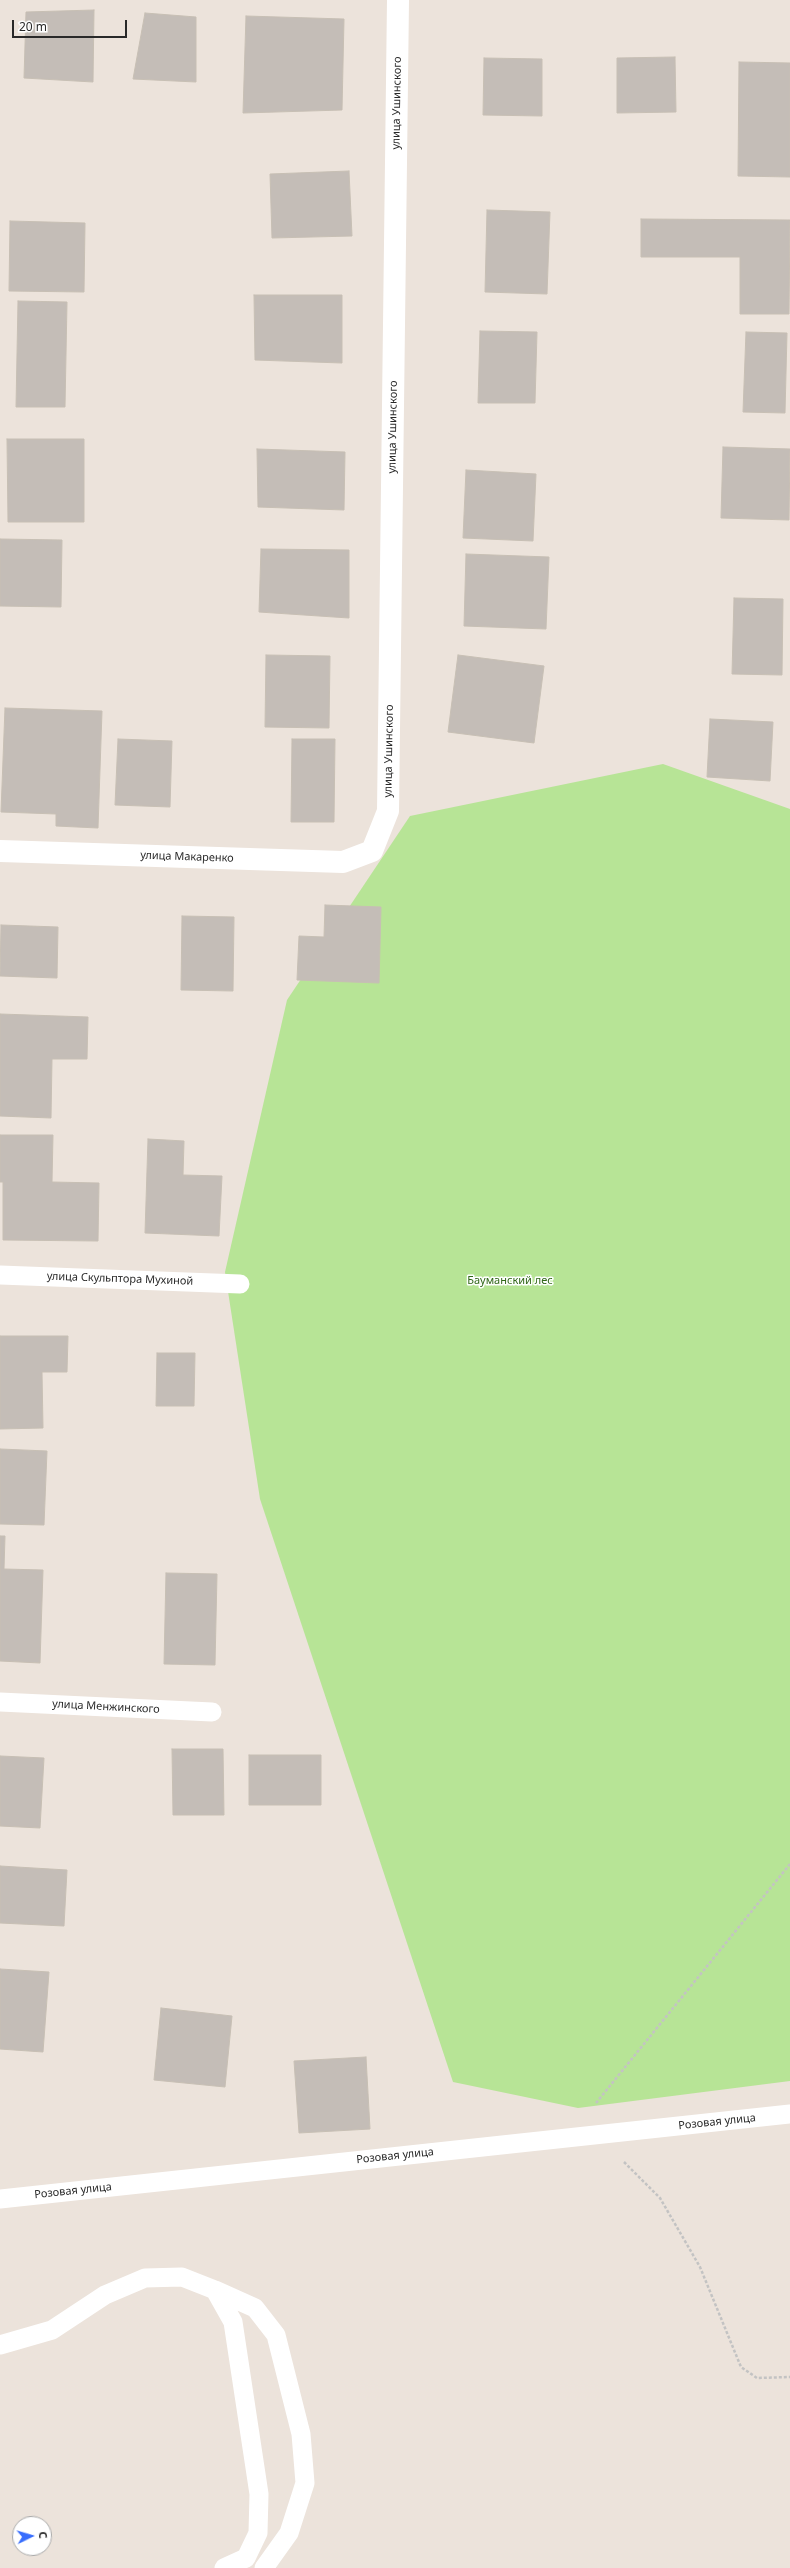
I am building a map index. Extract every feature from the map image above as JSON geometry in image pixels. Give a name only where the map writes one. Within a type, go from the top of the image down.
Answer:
[{"type":"street","name":"улица Ушинского","points":[[372,851],[388,811],[398,0]]},
{"type":"street","name":"улица Макаренко","points":[[0,851],[343,862],[372,851]]},
{"type":"lane","name":"улица Скульптора Мухиной","points":[[0,1275],[240,1284]]},
{"type":"lane","name":"улица Менжинского","points":[[0,1702],[212,1712]]},
{"type":"lane","name":"Розовая улица","points":[[0,2199],[790,2114]]},
{"type":"lane","points":[[0,2345],[52,2330],[105,2294],[145,2278],[182,2277],[255,2308],[276,2334],[301,2434],[305,2483],[289,2533],[264,2568]]},
{"type":"lane","points":[[215,2290],[234,2322],[259,2494],[258,2533],[250,2563],[224,2568]]},
{"type":"path","points":[[570,2137],[790,1864]]},
{"type":"path","points":[[622,2160],[660,2198],[700,2267],[741,2367],[757,2378],[790,2377]]},
{"type":"green space","name":"Бауманский лес","points":[[663,764],[790,809],[790,2081],[578,2108],[453,2082],[260,1499],[225,1272],[287,1000],[410,816]]},
{"type":"building","points":[[94,10],[93,82],[24,78],[26,12]]},
{"type":"building","points":[[145,13],[196,17],[196,82],[133,79]]},
{"type":"building","points":[[246,16],[344,19],[342,110],[243,113]]},
{"type":"building","points":[[675,57],[676,112],[617,113],[617,58]]},
{"type":"building","points":[[484,58],[542,59],[542,116],[483,115]]},
{"type":"building","points":[[739,62],[790,63],[790,177],[738,176]]},
{"type":"building","points":[[349,171],[352,236],[272,238],[270,174]]},
{"type":"building","points":[[487,210],[550,212],[547,294],[485,292]]},
{"type":"building","points":[[641,219],[790,220],[789,314],[740,314],[740,257],[641,257]]},
{"type":"building","points":[[10,221],[85,223],[84,292],[9,291]]},
{"type":"building","points":[[254,295],[342,295],[342,363],[255,360]]},
{"type":"building","points":[[18,301],[67,302],[65,407],[16,407]]},
{"type":"building","points":[[480,331],[537,332],[535,403],[478,403]]},
{"type":"building","points":[[746,332],[787,333],[785,413],[743,412]]},
{"type":"building","points":[[7,439],[84,439],[84,522],[8,522]]},
{"type":"building","points":[[723,447],[790,449],[789,520],[721,518]]},
{"type":"building","points":[[257,449],[345,452],[344,510],[258,507]]},
{"type":"building","points":[[466,470],[536,474],[533,541],[463,538]]},
{"type":"building","points":[[0,539],[62,540],[61,607],[0,606]]},
{"type":"building","points":[[261,549],[349,550],[349,618],[259,612]]},
{"type":"building","points":[[466,554],[549,557],[546,629],[464,626]]},
{"type":"building","points":[[734,598],[783,599],[782,675],[732,674]]},
{"type":"building","points":[[266,655],[330,656],[329,728],[265,727]]},
{"type":"building","points":[[458,655],[544,666],[534,743],[448,732]]},
{"type":"building","points":[[5,708],[102,711],[98,828],[56,826],[56,814],[1,812]]},
{"type":"building","points":[[710,719],[773,722],[770,781],[707,777]]},
{"type":"building","points":[[118,739],[172,741],[170,807],[115,805]]},
{"type":"building","points":[[292,739],[335,739],[334,822],[291,822]]},
{"type":"building","points":[[325,905],[381,907],[379,983],[297,980],[299,936],[324,937]]},
{"type":"building","points":[[182,916],[234,917],[233,991],[181,990]]},
{"type":"building","points":[[1,925],[58,927],[57,978],[0,976]]},
{"type":"building","points":[[0,1014],[88,1017],[87,1059],[52,1059],[51,1118],[0,1116]]},
{"type":"building","points":[[0,1135],[53,1135],[52,1182],[99,1183],[98,1241],[3,1240],[3,1182],[0,1182]]},
{"type":"building","points":[[148,1139],[184,1141],[183,1175],[222,1176],[219,1236],[145,1233]]},
{"type":"building","points":[[0,1336],[68,1336],[67,1372],[42,1372],[43,1428],[0,1429]]},
{"type":"building","points":[[157,1353],[195,1353],[194,1406],[156,1406]]},
{"type":"building","points":[[0,1449],[47,1451],[44,1525],[0,1524]]},
{"type":"building","points":[[0,1536],[5,1536],[4,1569],[43,1570],[40,1663],[0,1661]]},
{"type":"building","points":[[166,1573],[217,1574],[215,1665],[164,1664]]},
{"type":"building","points":[[172,1749],[223,1749],[224,1815],[173,1815]]},
{"type":"building","points":[[249,1755],[321,1755],[321,1805],[249,1805]]},
{"type":"building","points":[[0,1756],[44,1758],[40,1828],[0,1826]]},
{"type":"building","points":[[0,1866],[67,1870],[64,1926],[0,1923]]},
{"type":"building","points":[[0,1969],[49,1972],[43,2052],[0,2049]]},
{"type":"building","points":[[161,2008],[232,2016],[225,2087],[154,2080]]},
{"type":"building","points":[[366,2057],[370,2129],[299,2133],[294,2061]]}]
